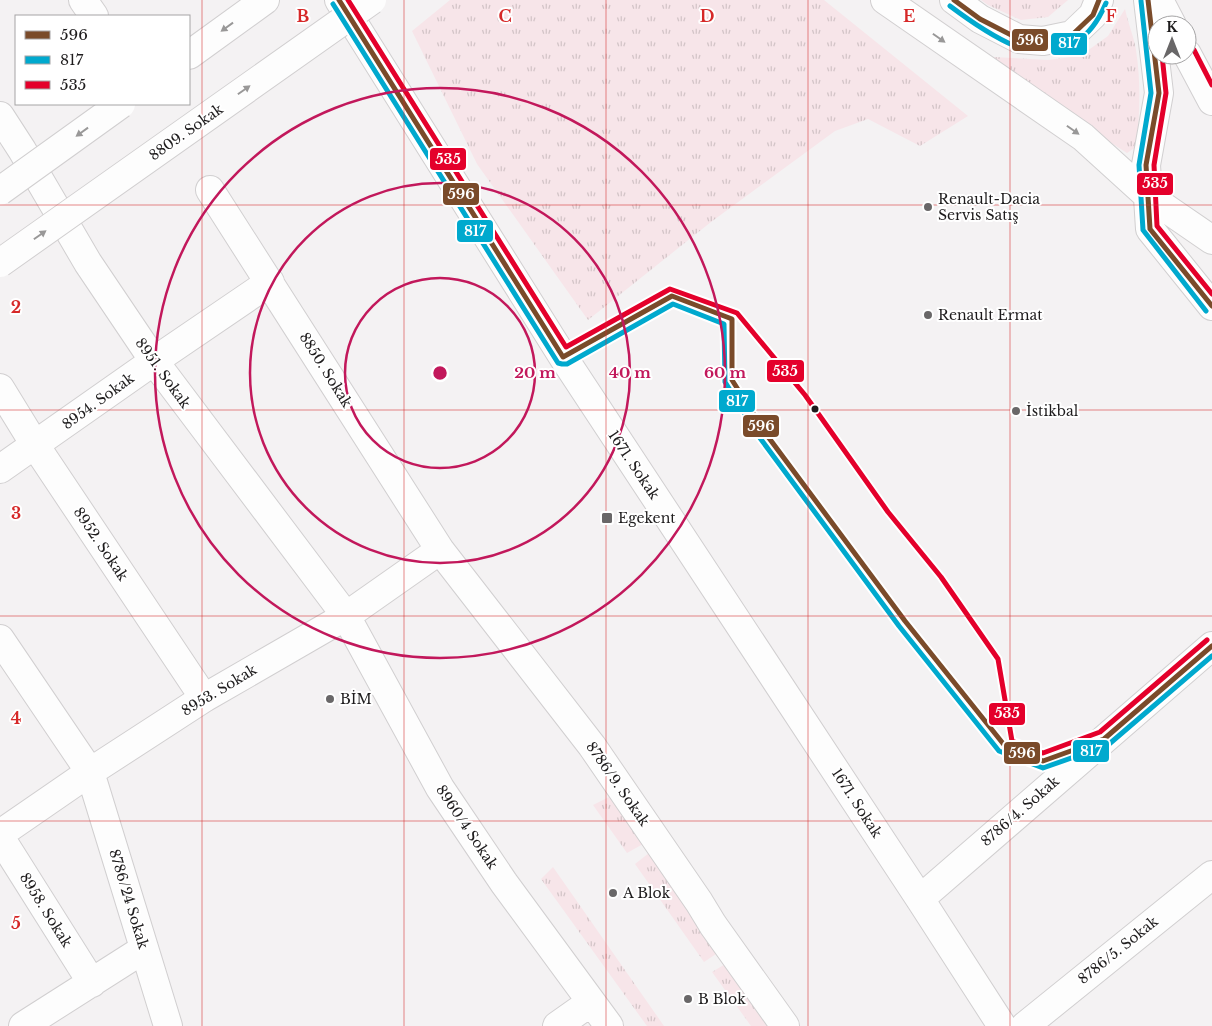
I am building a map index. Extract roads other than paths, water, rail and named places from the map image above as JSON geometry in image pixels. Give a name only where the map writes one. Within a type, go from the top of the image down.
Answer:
[{"type":"main road","points":[[83,0],[93,15]]},
{"type":"main road","points":[[190,54],[265,0]]},
{"type":"main road","name":"1671. Sokak","points":[[339,0],[563,357],[1002,1026]]},
{"type":"main road","name":"8809. Sokak","points":[[0,263],[372,0]]},
{"type":"main road","points":[[885,0],[1083,137],[1148,196],[1212,240]]},
{"type":"main road","points":[[954,0],[980,19],[1019,39],[1043,41],[1072,35],[1093,15],[1099,0]]},
{"type":"main road","points":[[1148,0],[1159,92],[1146,165],[1150,228],[1212,306]]},
{"type":"main road","points":[[1159,0],[1167,15]]},
{"type":"main road","points":[[1193,65],[1212,101]]},
{"type":"main road","points":[[0,191],[120,105]]},
{"type":"main road","name":"8951. Sokak","points":[[4,133],[154,361],[346,616]]},
{"type":"main road","name":"8850. Sokak","points":[[210,190],[440,550]]},
{"type":"main road","name":"8954. Sokak","points":[[0,469],[270,282]]},
{"type":"main road","name":"8952. Sokak","points":[[0,388],[204,698]]},
{"type":"main road","name":"8953. Sokak","points":[[0,836],[90,772],[204,698],[346,616],[440,550]]},
{"type":"main road","name":"8786/9. Sokak","points":[[440,550],[592,746],[713,925],[785,1026]]},
{"type":"main road","name":"8960/4 Sokak","points":[[346,616],[440,788],[500,876],[609,1026]]},
{"type":"main road","name":"8786/24 Sokak","points":[[0,639],[90,772],[168,1026]]},
{"type":"main road","name":"8786/4. Sokak","points":[[920,899],[1212,646]]},
{"type":"main road","name":"8958. Sokak","points":[[0,836],[92,983]]},
{"type":"main road","name":"8786/5. Sokak","points":[[1025,1026],[1212,875]]},
{"type":"main road","points":[[24,1026],[144,949]]},
{"type":"main road","points":[[557,1026],[591,1002]]},
{"type":"place","name":"Renault-Dacia Servis Satış","points":[[928,207]]},
{"type":"place","name":"Renault Ermat","points":[[928,315]]},
{"type":"place","name":"İstikbal","points":[[1016,411]]},
{"type":"place","name":"Egekent","points":[[607,518]]},
{"type":"place","name":"BİM","points":[[330,699]]},
{"type":"place","name":"A Blok","points":[[613,893]]},
{"type":"place","name":"B Blok","points":[[688,999]]}]
